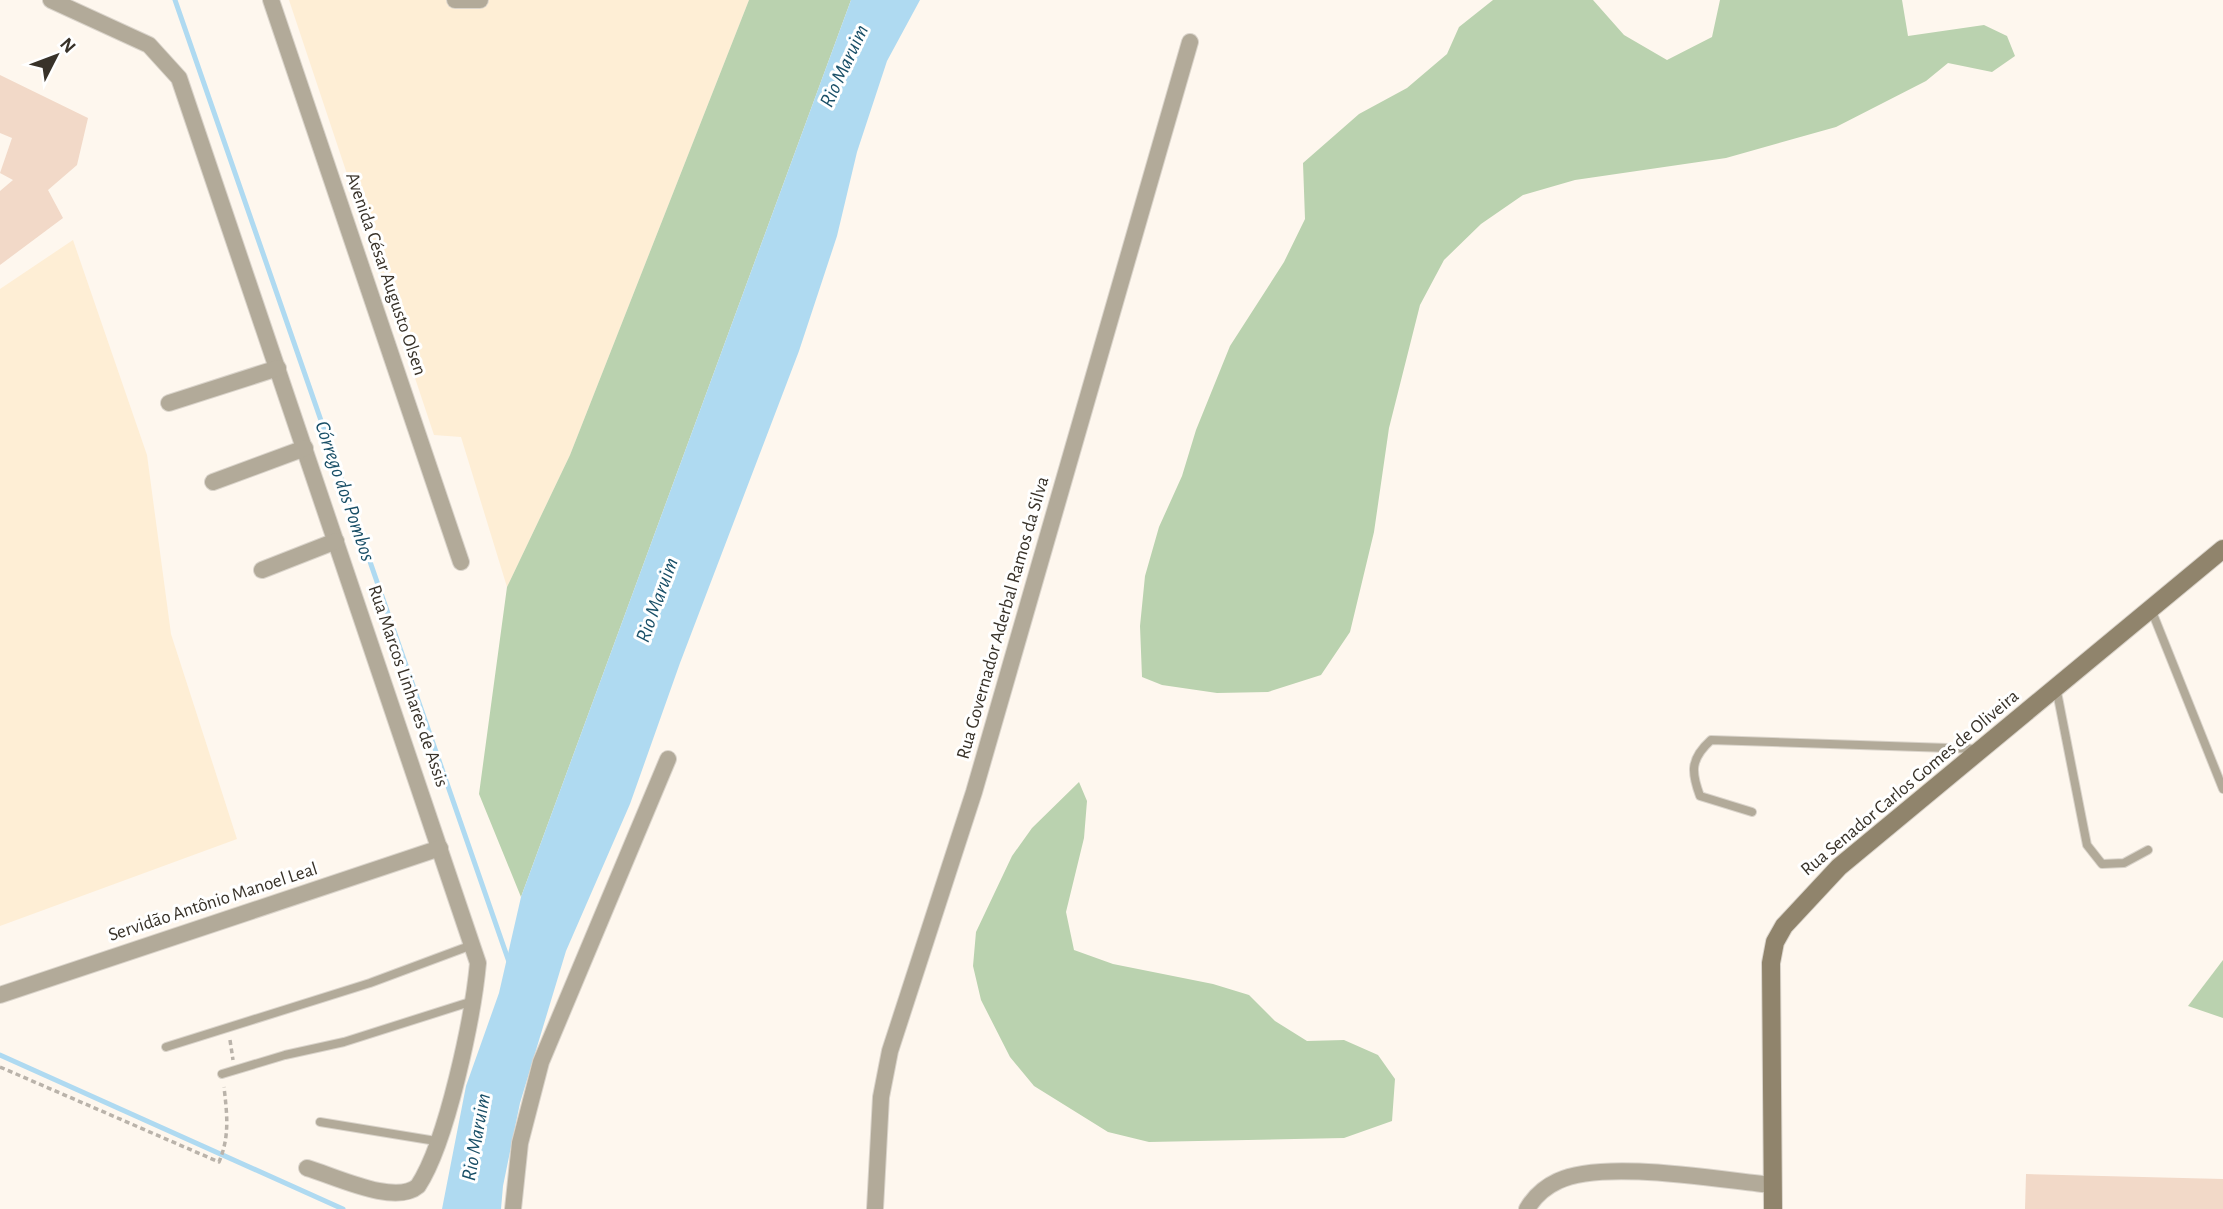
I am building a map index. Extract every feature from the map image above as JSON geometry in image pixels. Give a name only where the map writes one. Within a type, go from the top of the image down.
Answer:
[{"type":"main road","name":"Rua Senador Carlos Gomes de Oliveira","points":[[1773,1209],[1770,988],[1775,942],[1794,913],[1839,867],[2223,549]]},
{"type":"street","name":"Rua Marcos Linhares de Assis","points":[[51,0],[149,45],[179,78],[478,963],[473,1001],[448,1107],[421,1182],[407,1195],[391,1195],[307,1168]]},
{"type":"street","name":"Avenida César Augusto Olsen","points":[[271,0],[461,562]]},
{"type":"street","name":"Rua Governador Aderbal Ramos da Silva","points":[[875,1209],[881,1097],[890,1051],[990,739],[1190,42]]},
{"type":"street","points":[[169,403],[278,368]]},
{"type":"street","points":[[213,482],[305,448]]},
{"type":"street","points":[[262,570],[336,541]]},
{"type":"street","points":[[513,1209],[520,1143],[541,1062],[668,759]]},
{"type":"street","name":"Servidão Antônio Manoel Leal","points":[[0,995],[440,848]]},
{"type":"street","points":[[1527,1209],[1534,1197],[1558,1181],[1581,1174],[1622,1172],[1772,1185]]},
{"type":"lane","points":[[2151,609],[2223,789]]},
{"type":"lane","points":[[2056,687],[2087,845],[2102,864],[2124,863],[2148,850]]},
{"type":"lane","points":[[1752,812],[1700,796],[1692,775],[1699,751],[1711,740],[1981,750]]},
{"type":"lane","points":[[166,1047],[370,984],[472,945]]},
{"type":"lane","points":[[222,1074],[344,1042],[473,1001]]},
{"type":"lane","points":[[320,1122],[436,1141]]},
{"type":"path","points":[[228,1027],[234,1070]]},
{"type":"path","points":[[0,1067],[219,1161],[226,1146],[228,1118],[222,1074]]},
{"type":"shaded area","points":[[289,0],[749,0],[570,455],[507,587],[461,437],[434,435]]},
{"type":"shaded area","points":[[73,240],[147,455],[171,634],[237,839],[0,926],[0,289]]},
{"type":"green space","points":[[749,0],[851,0],[521,897],[479,794],[507,587],[570,455]]},
{"type":"green space","points":[[1493,0],[1593,0],[1624,35],[1667,60],[1712,37],[1720,0],[1902,0],[1908,36],[1984,25],[2007,36],[2015,56],[1992,72],[1948,63],[1926,81],[1836,127],[1726,158],[1575,180],[1523,195],[1481,224],[1444,260],[1420,305],[1389,428],[1374,532],[1350,632],[1321,675],[1268,692],[1217,693],[1162,685],[1142,677],[1140,626],[1145,576],[1159,527],[1182,476],[1196,430],[1230,346],[1284,262],[1305,219],[1303,163],[1359,114],[1407,88],[1447,54],[1459,27]]},
{"type":"green space","points":[[1079,782],[1087,801],[1084,838],[1066,912],[1074,950],[1113,964],[1213,984],[1249,995],[1275,1021],[1307,1041],[1344,1040],[1378,1055],[1395,1079],[1392,1121],[1344,1138],[1149,1142],[1108,1132],[1034,1086],[1010,1057],[981,1000],[973,966],[976,932],[1012,856],[1032,828]]},
{"type":"green space","points":[[2223,960],[2223,1018],[2188,1006]]},
{"type":"water","name":"Rio Maruim","points":[[851,0],[920,0],[887,61],[857,152],[837,236],[799,351],[680,663],[630,804],[566,951],[520,1103],[501,1209],[442,1209],[466,1086],[499,993],[521,897]]},
{"type":"building","points":[[0,75],[88,118],[77,165],[48,190],[63,218],[0,265],[0,191],[13,180],[0,173],[12,138],[0,133]]},
{"type":"building","points":[[2026,1174],[2223,1179],[2223,1209],[2025,1209]]},
{"type":"waterway","name":"Córrego dos Pombos","points":[[175,0],[509,962]]},
{"type":"waterway","points":[[0,1055],[343,1209]]}]
